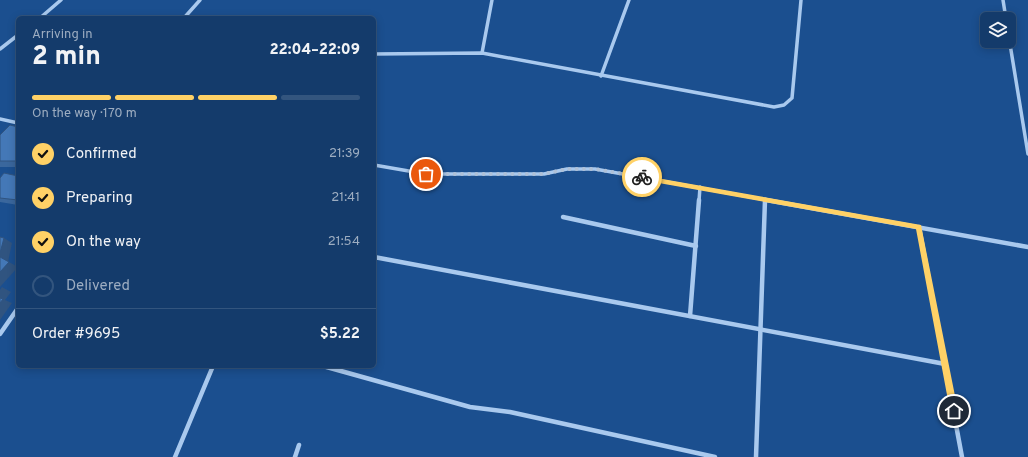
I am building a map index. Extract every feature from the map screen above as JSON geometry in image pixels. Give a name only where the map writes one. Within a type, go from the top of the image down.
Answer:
[{"type":"street","points":[[42,16],[61,0]]},
{"type":"street","points":[[186,16],[200,0]]},
{"type":"street","points":[[482,53],[492,0]]},
{"type":"street","points":[[601,76],[629,0]]},
{"type":"street","points":[[376,54],[482,53],[774,107],[784,105],[792,98],[801,0]]},
{"type":"street","points":[[1003,0],[1005,12]]},
{"type":"street","points":[[0,49],[16,37]]},
{"type":"street","points":[[1011,48],[1028,154]]},
{"type":"street","points":[[0,119],[16,123]]},
{"type":"street","points":[[376,165],[426,174],[544,174],[567,169],[595,169],[1028,247]]},
{"type":"street","points":[[690,316],[700,187]]},
{"type":"street","points":[[756,457],[759,329],[765,199]]},
{"type":"street","points":[[563,217],[696,246]]},
{"type":"street","points":[[919,227],[962,457]]},
{"type":"street","points":[[376,257],[945,364]]},
{"type":"street","points":[[0,334],[16,311]]},
{"type":"street","points":[[175,457],[212,368]]},
{"type":"street","points":[[330,368],[470,407],[510,412],[715,457]]},
{"type":"street","points":[[295,457],[299,445]]},
{"type":"building","points":[[10,125],[16,126],[16,161],[0,161],[0,135]]},
{"type":"building","points":[[4,173],[16,176],[16,200],[0,198],[0,178]]},
{"type":"building","points":[[0,237],[4,238],[0,253]]},
{"type":"building","points":[[0,257],[9,262],[0,272]]},
{"type":"way so far","points":[[426,174],[544,174],[567,169],[595,169],[642,177]]},
{"type":"route","points":[[642,177],[919,227],[954,411]]}]
